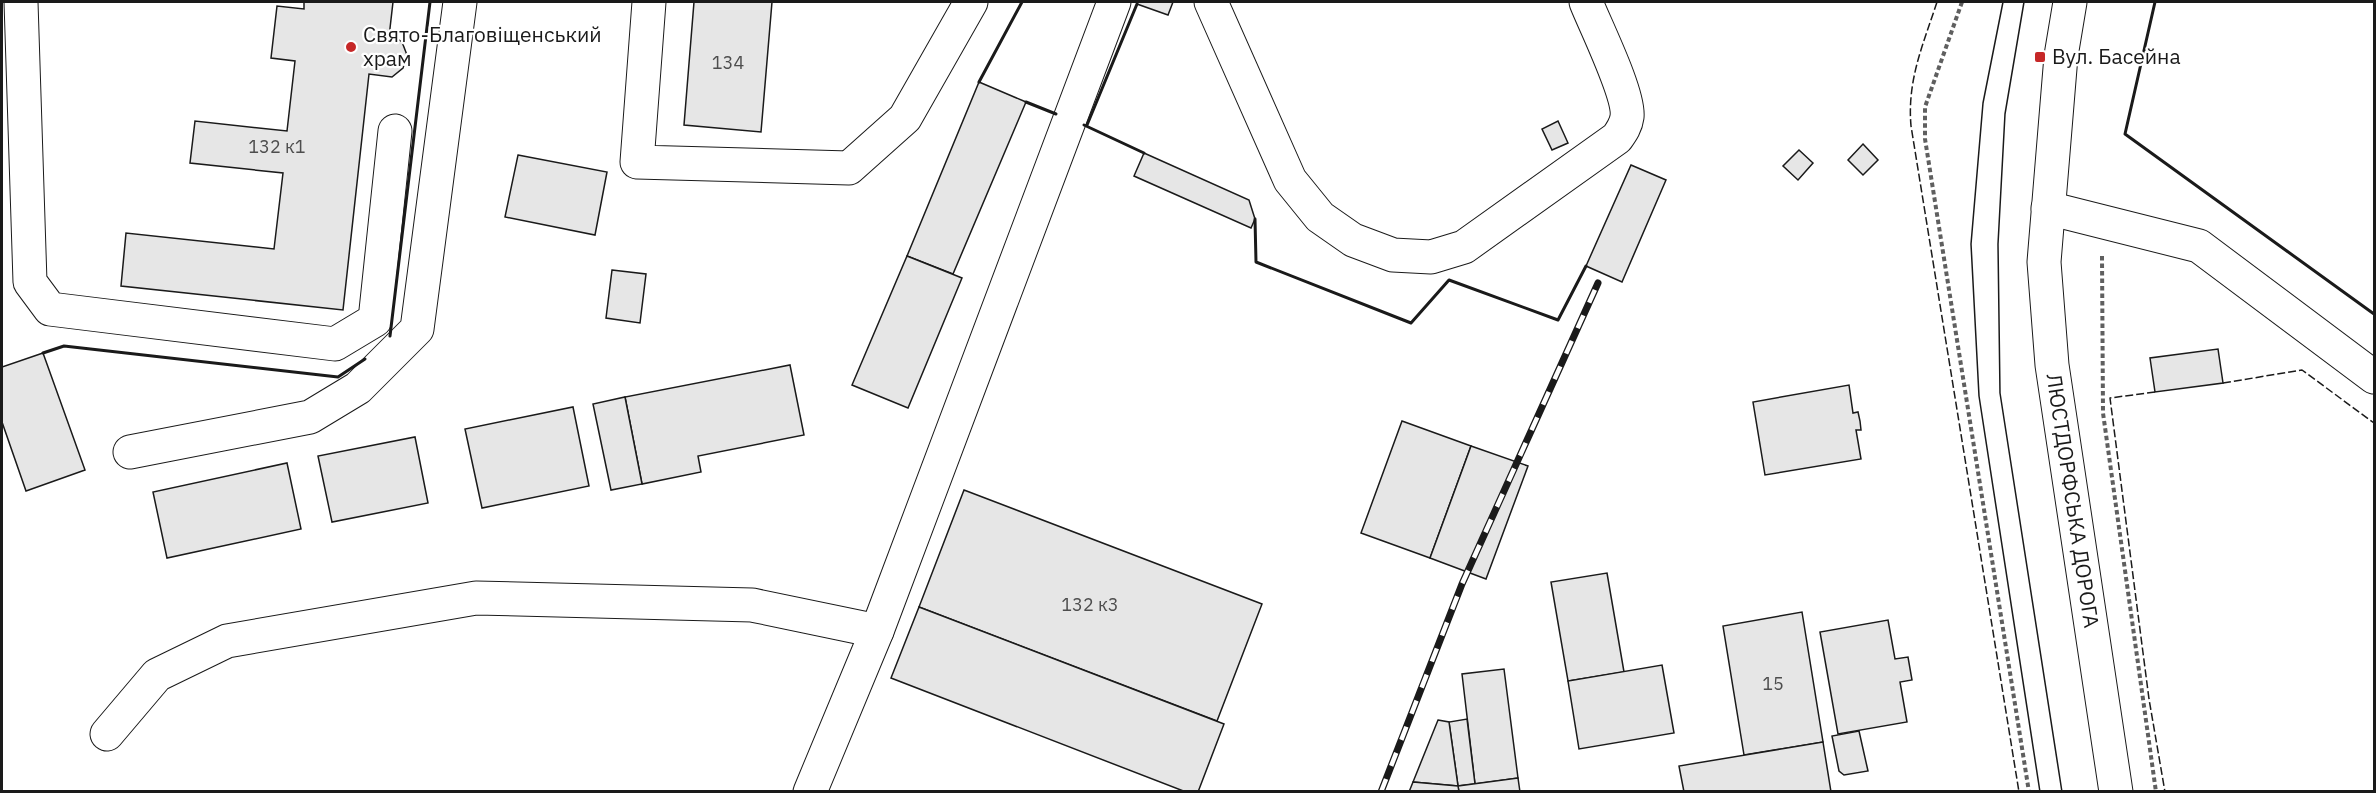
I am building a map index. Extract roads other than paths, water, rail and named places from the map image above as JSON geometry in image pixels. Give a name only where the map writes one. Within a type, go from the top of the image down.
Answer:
[{"type":"main road","points":[[21,2],[30,282],[50,309],[335,344],[375,320],[394,131]]},
{"type":"main road","points":[[130,452],[310,417],[358,388],[417,329],[459,2]]},
{"type":"main road","points":[[650,2],[637,162],[849,168],[905,118],[971,2]]},
{"type":"main road","points":[[810,792],[877,631],[1114,2]]},
{"type":"main road","points":[[1211,2],[1290,180],[1320,217],[1353,240],[1393,255],[1431,257],[1464,247],[1617,138],[1624,128],[1627,117],[1625,97],[1586,2]]},
{"type":"main road","name":"ЛЮСТДОРФСЬКА ДОРОГА","points":[[2070,2],[2061,56],[2044,262],[2052,365],[2116,792]]},
{"type":"main road","points":[[2048,208],[2199,246],[2374,377]]},
{"type":"main road","points":[[107,734],[157,675],[227,641],[476,598],[752,604],[877,631]]},
{"type":"tram line","points":[[2003,2],[1983,103],[1971,244],[1979,396],[2040,792]]},
{"type":"tram line","points":[[2024,2],[2005,114],[1998,244],[2000,393],[2062,792]]},
{"type":"railway","points":[[1381,792],[1462,584],[1598,283]]},
{"type":"place","name":"Свято-Благовіщенський храм","points":[[351,47]]},
{"type":"place","name":"Вул. Басейна","points":[[2040,57]]}]
